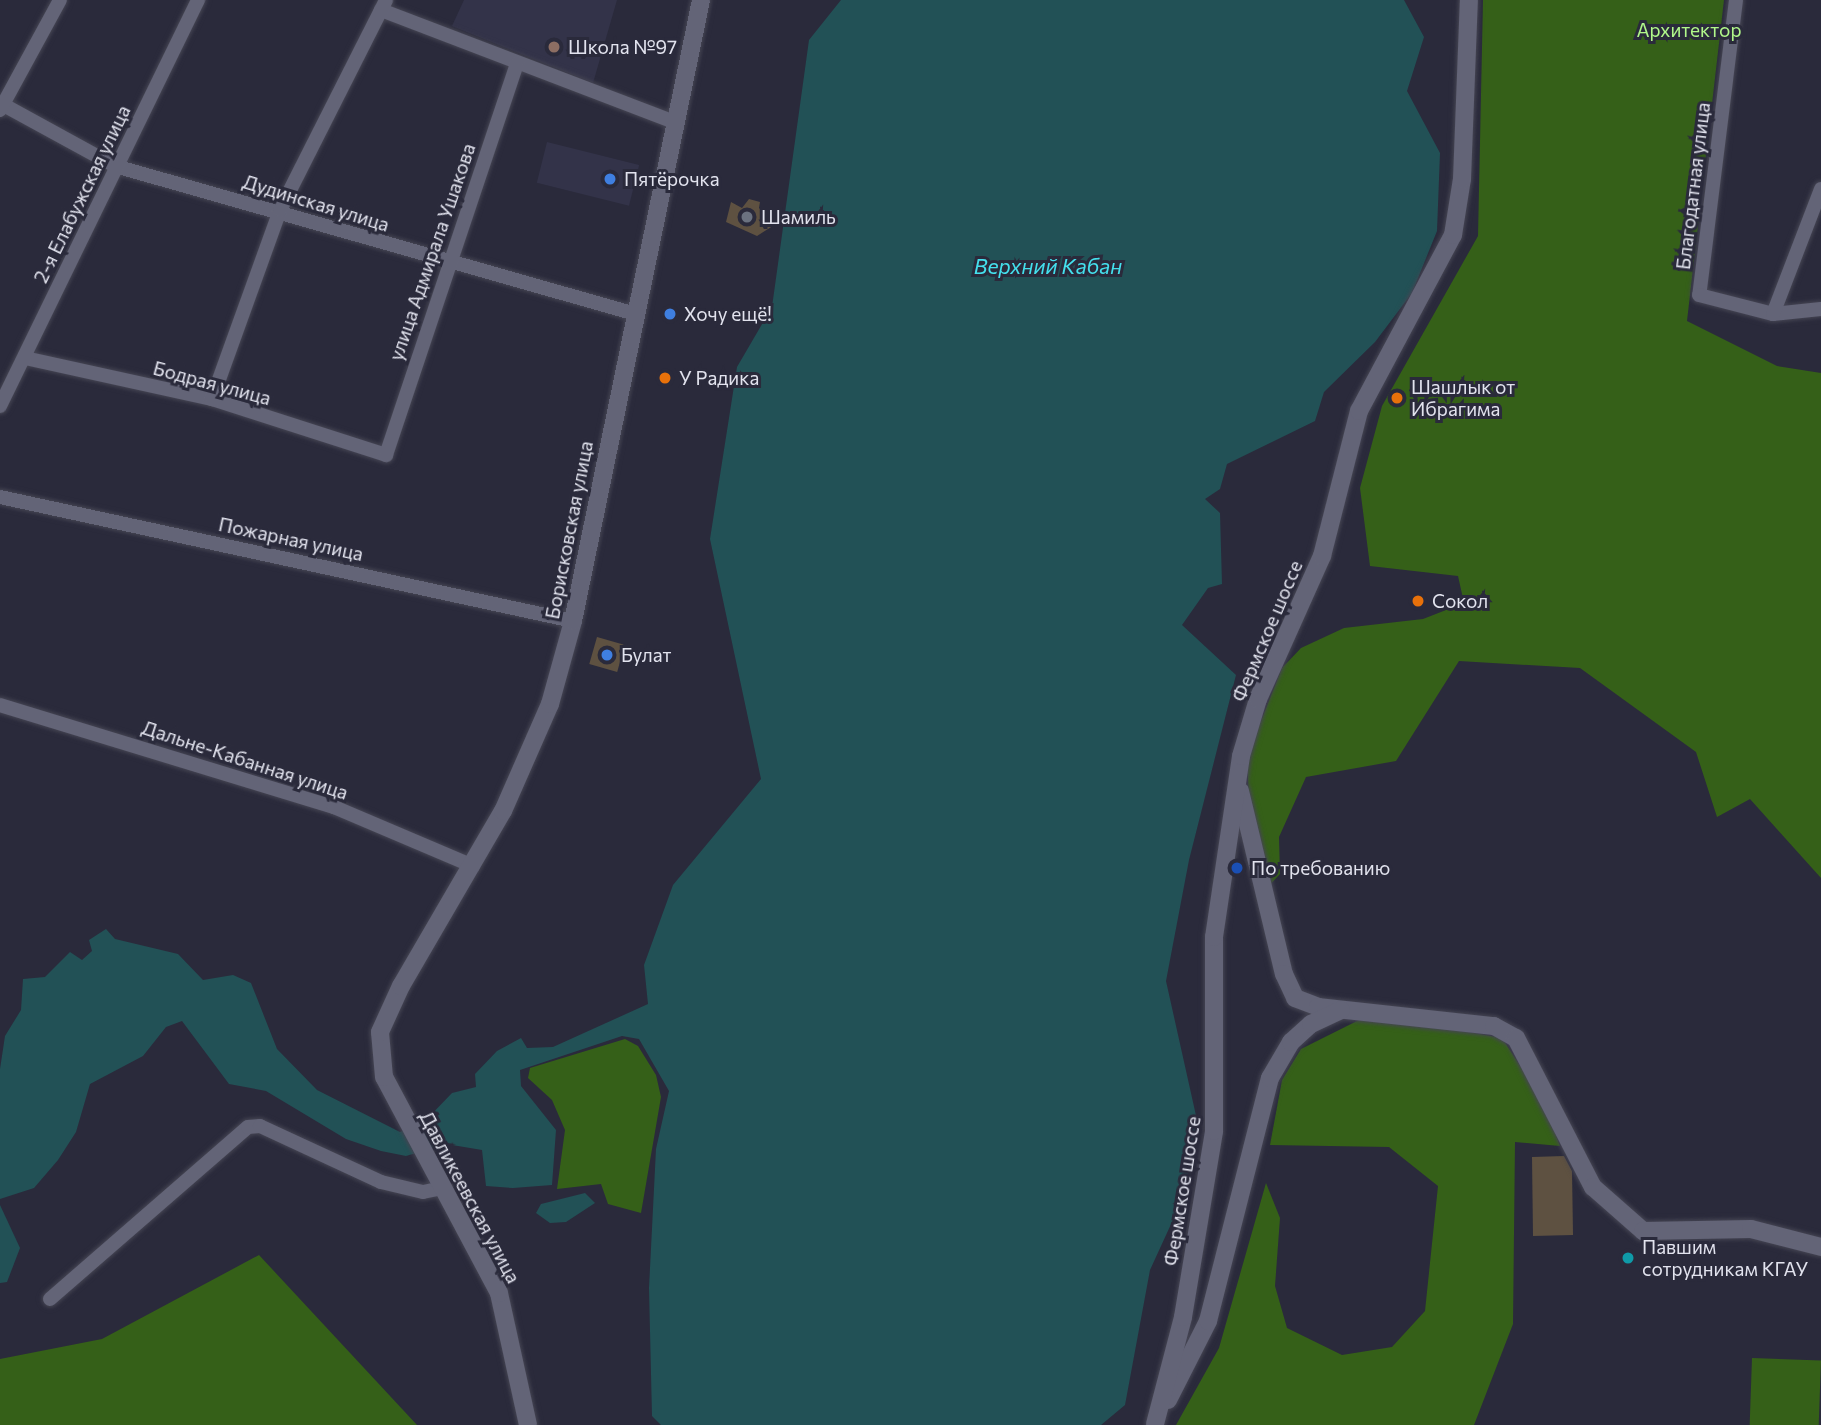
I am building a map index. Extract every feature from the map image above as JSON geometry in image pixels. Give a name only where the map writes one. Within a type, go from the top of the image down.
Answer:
[{"type":"street","points":[[1,106],[60,0]]},
{"type":"street","name":"2-я Елабужская улица","points":[[0,405],[198,0]]},
{"type":"street","name":"Борисковская улица","points":[[380,1032],[401,986],[473,866],[550,704],[573,621],[632,313],[701,0]]},
{"type":"street","name":"Фермское шоссе","points":[[1154,1425],[1183,1317],[1214,1131],[1214,937],[1241,756],[1258,699],[1322,556],[1359,411],[1453,235],[1462,179],[1469,0]]},
{"type":"street","name":"Благодатная улица","points":[[1735,0],[1699,295],[1773,314],[1821,309]]},
{"type":"street","points":[[212,399],[279,211],[383,5],[517,63],[676,122]]},
{"type":"street","name":"улица Адмирала Ушакова","points":[[386,455],[446,263],[517,63]]},
{"type":"street","name":"Дудинская улица","points":[[1,106],[115,166],[279,211],[446,263],[632,313]]},
{"type":"street","points":[[1773,314],[1821,189]]},
{"type":"street","name":"Бодрая улица","points":[[25,358],[212,399],[386,455]]},
{"type":"street","name":"Пожарная улица","points":[[0,497],[573,621]]},
{"type":"street","name":"Дальне-Кабанная улица","points":[[0,705],[334,807],[473,866]]},
{"type":"street","points":[[1241,756],[1240,800],[1284,974],[1295,998],[1344,1009],[1494,1026],[1516,1038],[1593,1187],[1643,1231],[1751,1229],[1821,1247]]},
{"type":"street","name":"Фермское шоссе","points":[[1154,1425],[1208,1321],[1270,1078],[1291,1042],[1311,1024],[1344,1009]]},
{"type":"street","name":"Давликеевская улица","points":[[380,1032],[384,1077],[499,1293],[528,1425]]},
{"type":"street","points":[[50,1299],[248,1127],[260,1126],[381,1182],[423,1192],[442,1188]]},
{"type":"shaded area","name":"Школа №97","points":[[464,0],[617,0],[593,83],[452,26]]},
{"type":"shaded area","points":[[547,142],[639,165],[629,206],[537,183]]},
{"type":"green space","name":"Архитектор","points":[[1483,0],[1724,0],[1687,321],[1777,366],[1821,373],[1821,878],[1750,799],[1717,817],[1696,752],[1580,668],[1459,661],[1396,761],[1306,777],[1279,837],[1280,874],[1268,887],[1249,802],[1247,756],[1282,668],[1301,648],[1344,628],[1423,619],[1464,603],[1458,576],[1370,566],[1360,488],[1382,406],[1478,236]]},
{"type":"green space","points":[[1359,1020],[1418,1023],[1502,1038],[1543,1101],[1560,1146],[1515,1142],[1513,1324],[1474,1425],[1176,1425],[1219,1348],[1266,1183],[1280,1218],[1275,1286],[1287,1328],[1342,1355],[1392,1347],[1425,1311],[1438,1186],[1389,1147],[1270,1145],[1282,1080],[1301,1049]]},
{"type":"green space","points":[[625,1039],[638,1046],[656,1075],[661,1097],[641,1213],[608,1204],[601,1184],[557,1189],[565,1130],[552,1100],[528,1078],[530,1068]]},
{"type":"green space","points":[[259,1255],[417,1425],[0,1425],[0,1359],[102,1339]]},
{"type":"green space","points":[[1752,1358],[1821,1360],[1819,1425],[1750,1425]]},
{"type":"water","name":"Верхний Кабан","points":[[841,0],[1404,0],[1424,37],[1407,91],[1440,153],[1437,231],[1412,293],[1375,342],[1324,392],[1315,421],[1227,464],[1220,489],[1205,499],[1220,513],[1222,584],[1208,588],[1182,625],[1236,675],[1189,860],[1166,981],[1197,1120],[1189,1185],[1150,1270],[1125,1405],[1101,1425],[661,1425],[652,1416],[649,1288],[656,1149],[669,1091],[639,1039],[622,1036],[520,1070],[521,1086],[556,1130],[552,1185],[513,1188],[486,1186],[482,1150],[446,1144],[406,1156],[381,1151],[346,1139],[266,1091],[229,1084],[182,1021],[166,1027],[143,1056],[90,1084],[76,1132],[58,1160],[34,1188],[0,1199],[0,1069],[5,1036],[21,1010],[23,979],[45,977],[70,952],[82,960],[92,951],[89,940],[106,929],[115,939],[178,954],[203,980],[233,975],[251,983],[277,1049],[317,1090],[400,1132],[426,1120],[452,1093],[476,1087],[475,1074],[497,1051],[521,1038],[527,1048],[553,1047],[648,1004],[644,965],[673,885],[761,779],[710,539],[737,367],[772,307],[809,40]]},
{"type":"water","points":[[585,1193],[595,1203],[566,1222],[550,1223],[536,1213],[541,1204]]},
{"type":"water","points":[[0,1205],[20,1248],[7,1282],[0,1283]]},
{"type":"building","name":"Шамиль","points":[[749,199],[760,202],[759,208],[776,224],[757,236],[726,222],[731,202],[742,208]]},
{"type":"building","name":"Булат","points":[[597,637],[625,645],[617,672],[589,664]]},
{"type":"building","points":[[1564,1156],[1572,1171],[1573,1235],[1533,1236],[1532,1157]]},
{"type":"place","name":"Школа №97","points":[[554,47]]},
{"type":"place","name":"Пятёрочка","points":[[610,179]]},
{"type":"place","name":"Шамиль","points":[[747,217]]},
{"type":"place","name":"Хочу ещё!","points":[[670,314]]},
{"type":"place","name":"У Радика","points":[[665,378]]},
{"type":"place","name":"Шашлык от Ибрагима","points":[[1397,398]]},
{"type":"place","name":"Сокол","points":[[1418,601]]},
{"type":"place","name":"Булат","points":[[607,655]]},
{"type":"place","name":"По требованию","points":[[1237,868]]},
{"type":"place","name":"Павшим сотрудникам КГАУ","points":[[1628,1258]]}]
